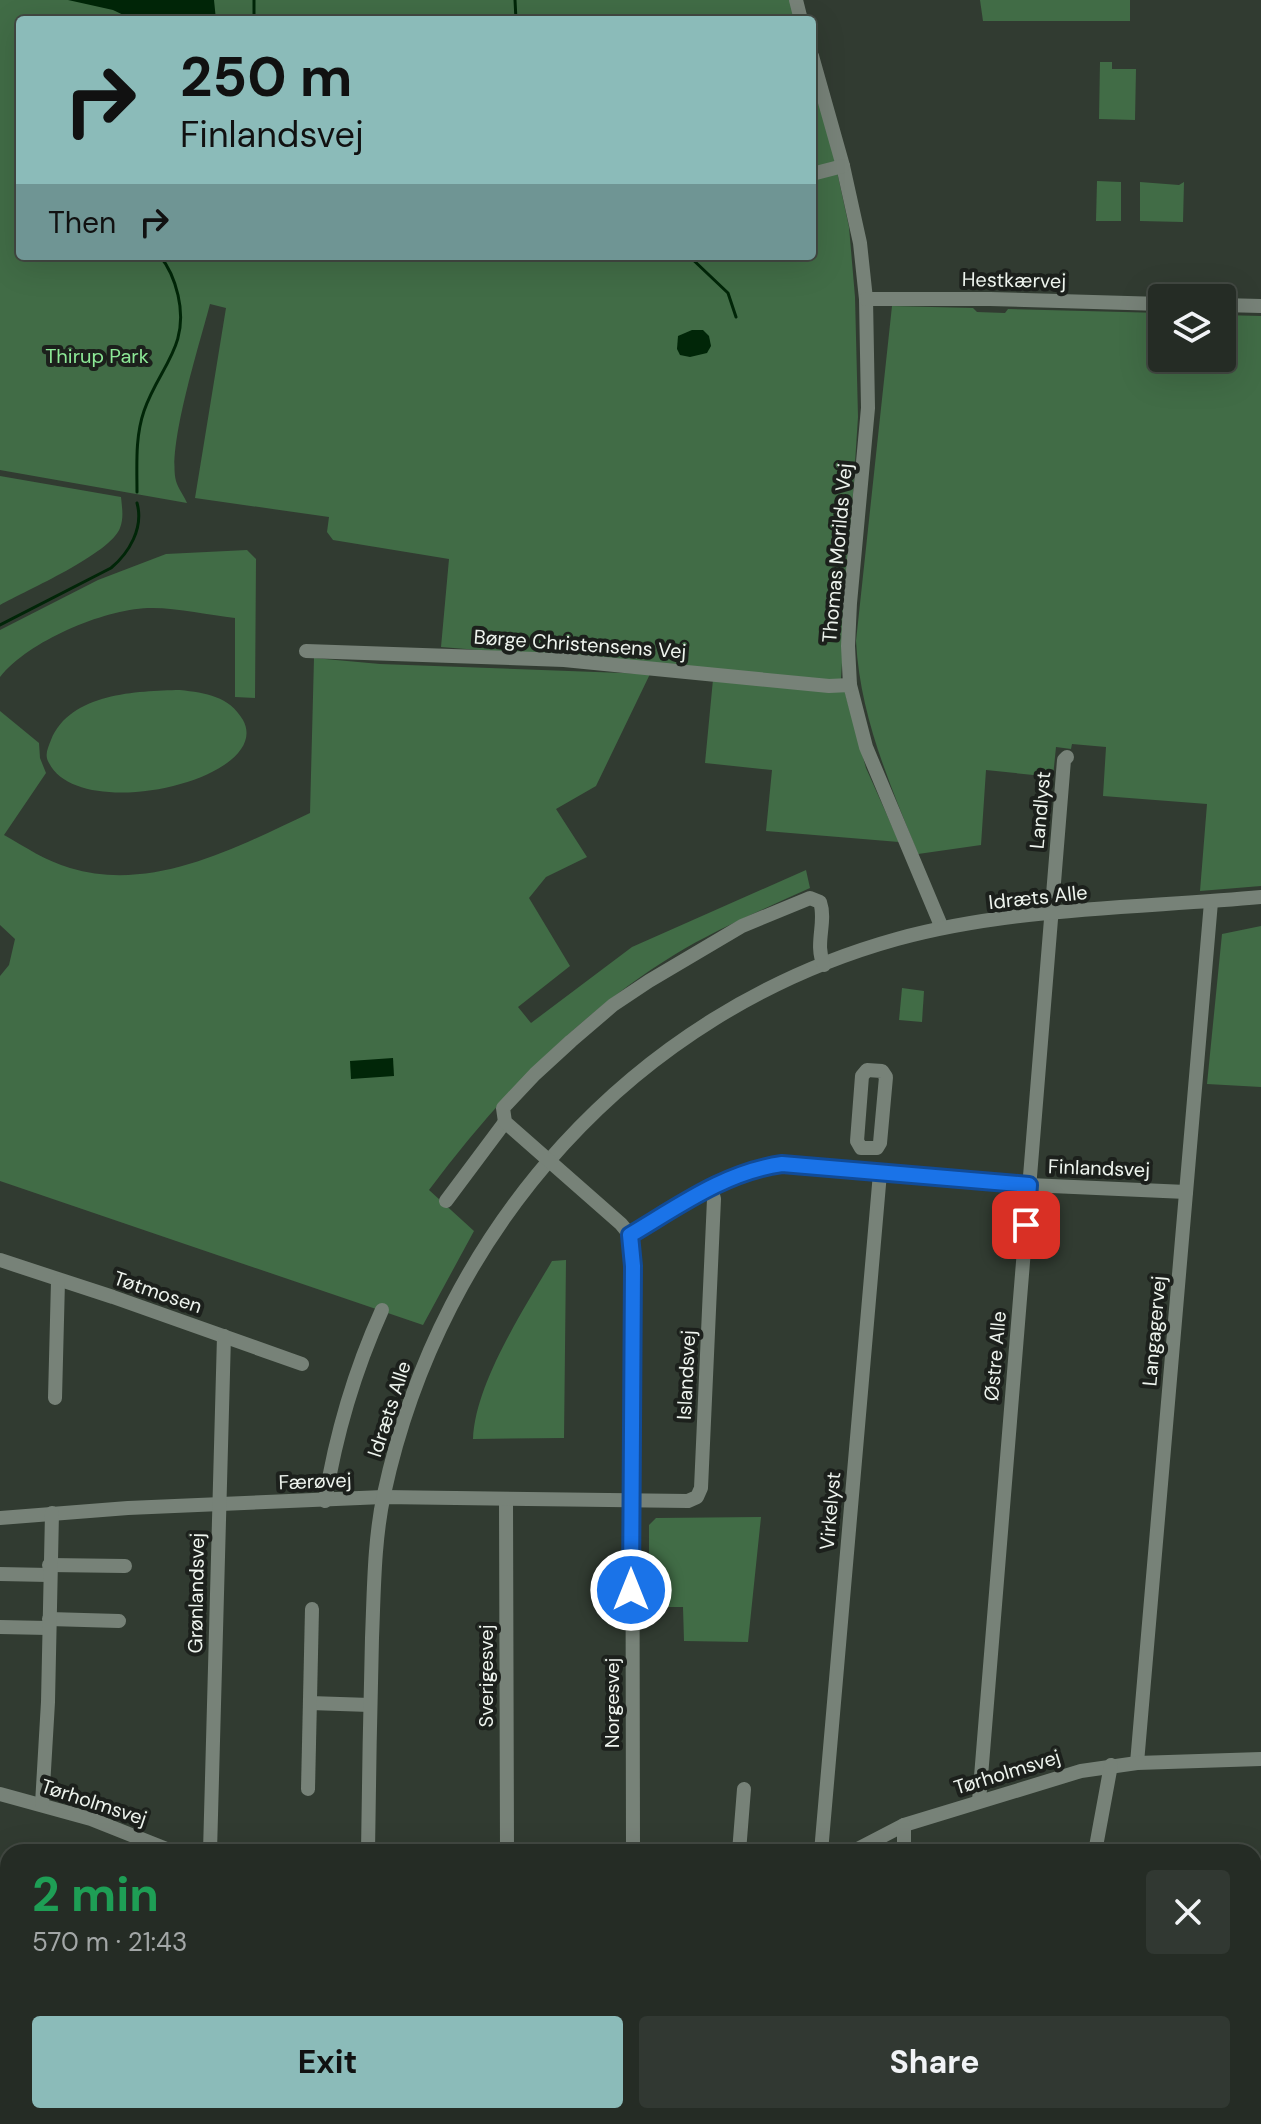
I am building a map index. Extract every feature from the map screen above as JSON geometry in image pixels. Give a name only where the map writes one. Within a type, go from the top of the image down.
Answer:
[{"type":"street","name":"Thomas Morilds Vej","points":[[816,70],[843,166],[860,243],[866,299],[868,408],[849,618],[850,685],[866,747],[942,928]]},
{"type":"street","points":[[816,173],[843,166]]},
{"type":"street","name":"Hestkærvej","points":[[866,299],[1148,304]]},
{"type":"street","points":[[1236,305],[1261,306]]},
{"type":"street","name":"Børge Christensens Vej","points":[[306,651],[564,660],[829,686],[850,685]]},
{"type":"street","name":"Landlyst","points":[[1052,914],[1064,760],[1067,757]]},
{"type":"street","name":"Idræts Alle","points":[[368,1844],[374,1585],[383,1497],[413,1389],[434,1337],[486,1242],[548,1159],[585,1120],[663,1054],[767,989],[824,965],[895,940],[942,928],[1052,914],[1261,897]]},
{"type":"street","points":[[630,1235],[505,1122],[502,1114],[506,1103],[613,1005],[675,964],[742,926],[803,900],[817,899],[822,905],[819,949],[824,965]]},
{"type":"street","name":"Langagervej","points":[[1137,1763],[1211,902]]},
{"type":"street","name":"Østre Alle","points":[[979,1801],[1052,914]]},
{"type":"street","points":[[867,1070],[882,1071],[886,1077],[880,1143],[877,1148],[868,1149],[857,1144],[862,1076],[867,1070]]},
{"type":"street","points":[[446,1201],[505,1122]]},
{"type":"street","points":[[868,1149],[873,1172]]},
{"type":"street","name":"Finlandsvej","points":[[630,1235],[728,1178],[757,1168],[782,1164],[1029,1185],[1186,1192]]},
{"type":"street","name":"Virkelyst","points":[[822,1844],[873,1172]]},
{"type":"street","name":"Islandsvej","points":[[632,1500],[688,1501],[697,1497],[701,1488],[714,1199],[711,1187]]},
{"type":"street","name":"Norgesvej","points":[[630,1235],[633,1266],[633,1844]]},
{"type":"street","name":"Tøtmosen","points":[[0,1260],[302,1364]]},
{"type":"street","points":[[55,1398],[58,1281]]},
{"type":"street","name":"Idræts Alle","points":[[325,1501],[331,1461],[348,1397],[382,1310]]},
{"type":"street","name":"Grønlandsvej","points":[[210,1844],[224,1336]]},
{"type":"street","name":"Færøvej","points":[[0,1518],[383,1497],[632,1500]]},
{"type":"street","name":"Sverigesvej","points":[[506,1500],[507,1844]]},
{"type":"street","points":[[42,1804],[48,1702],[52,1513]]},
{"type":"street","points":[[0,1574],[125,1566]]},
{"type":"street","points":[[308,1789],[312,1609]]},
{"type":"street","points":[[0,1627],[119,1621]]},
{"type":"street","points":[[310,1703],[370,1705]]},
{"type":"street","points":[[1261,1750],[1261,1766]]},
{"type":"street","name":"Tørholmsvej","points":[[1181,1761],[1220,1753],[1261,1750]]},
{"type":"street","name":"Tørholmsvej","points":[[867,1844],[904,1825],[1081,1771],[1137,1763],[1261,1759]]},
{"type":"street","points":[[1096,1844],[1111,1765]]},
{"type":"street","points":[[740,1844],[744,1789]]},
{"type":"street","name":"Tørholmsvej","points":[[0,1794],[91,1819],[154,1844]]},
{"type":"street","points":[[904,1825],[904,1844]]},
{"type":"green space","name":"Thirup Park","points":[[0,0],[791,0],[795,16],[16,16],[16,260],[816,260],[816,90],[849,227],[855,297],[858,417],[841,678],[866,768],[899,842],[766,831],[772,770],[705,763],[714,669],[441,647],[449,559],[333,540],[327,532],[329,517],[195,498],[226,308],[210,304],[180,420],[174,465],[176,481],[187,503],[0,470]]},
{"type":"green space","points":[[980,0],[1130,0],[1130,21],[983,21]]},
{"type":"green space","points":[[1100,62],[1112,62],[1112,69],[1136,69],[1135,120],[1099,119]]},
{"type":"green space","points":[[1097,181],[1121,182],[1121,221],[1096,221]]},
{"type":"green space","points":[[1140,182],[1179,185],[1184,182],[1183,222],[1140,221]]},
{"type":"green space","points":[[892,306],[973,308],[977,312],[1005,313],[1008,309],[1148,313],[1148,372],[1236,372],[1236,315],[1261,316],[1261,886],[1200,891],[1207,804],[1103,796],[1106,747],[1072,744],[1071,749],[1056,747],[1053,777],[986,770],[981,845],[918,854],[870,723],[856,641]]},
{"type":"green space","points":[[0,476],[121,497],[120,528],[101,549],[85,560],[0,605]]},
{"type":"green space","points":[[247,550],[256,559],[255,698],[235,697],[235,618],[169,609],[130,610],[89,621],[29,651],[0,677],[0,630],[98,580],[166,554]]},
{"type":"green space","points":[[314,658],[380,664],[650,674],[596,786],[556,809],[587,857],[546,877],[529,898],[570,966],[518,1007],[531,1023],[632,947],[806,870],[810,888],[707,937],[638,979],[571,1032],[482,1123],[429,1190],[474,1231],[423,1325],[0,1181],[0,976],[9,965],[15,939],[0,925],[0,711],[39,743],[40,758],[46,773],[4,835],[44,858],[70,868],[101,874],[132,875],[163,871],[224,852],[310,813]]},
{"type":"green space","points":[[180,690],[208,694],[224,701],[243,720],[245,741],[231,760],[204,776],[170,787],[132,792],[97,791],[68,781],[49,763],[47,754],[51,740],[60,724],[73,712],[106,698],[125,694]]},
{"type":"green space","points":[[1261,926],[1261,1087],[1207,1084],[1222,934]]},
{"type":"green space","points":[[902,988],[924,991],[922,1022],[899,1020]]},
{"type":"green space","points":[[566,1260],[564,1438],[473,1439],[482,1394],[503,1347],[552,1261]]},
{"type":"green space","points":[[761,1517],[748,1642],[684,1641],[683,1607],[649,1607],[649,1525],[656,1518]]},
{"type":"shaded area","points":[[68,0],[214,0],[216,16],[126,16],[113,10]]},
{"type":"shaded area","points":[[692,330],[703,330],[709,336],[711,346],[707,353],[690,357],[680,355],[678,336]]},
{"type":"shaded area","points":[[393,1058],[394,1076],[351,1079],[350,1061]]},
{"type":"waterway","points":[[254,0],[254,16]]},
{"type":"waterway","points":[[515,0],[516,16]]},
{"type":"waterway","points":[[137,492],[141,421],[180,329],[177,290],[163,260]]},
{"type":"waterway","points":[[693,260],[728,293],[736,317]]},
{"type":"waterway","points":[[0,625],[111,568],[124,555],[137,531],[137,503]]},
{"type":"route","points":[[631,1590],[633,1266],[630,1235],[728,1178],[757,1168],[782,1164],[1029,1185],[1026,1225]]}]
